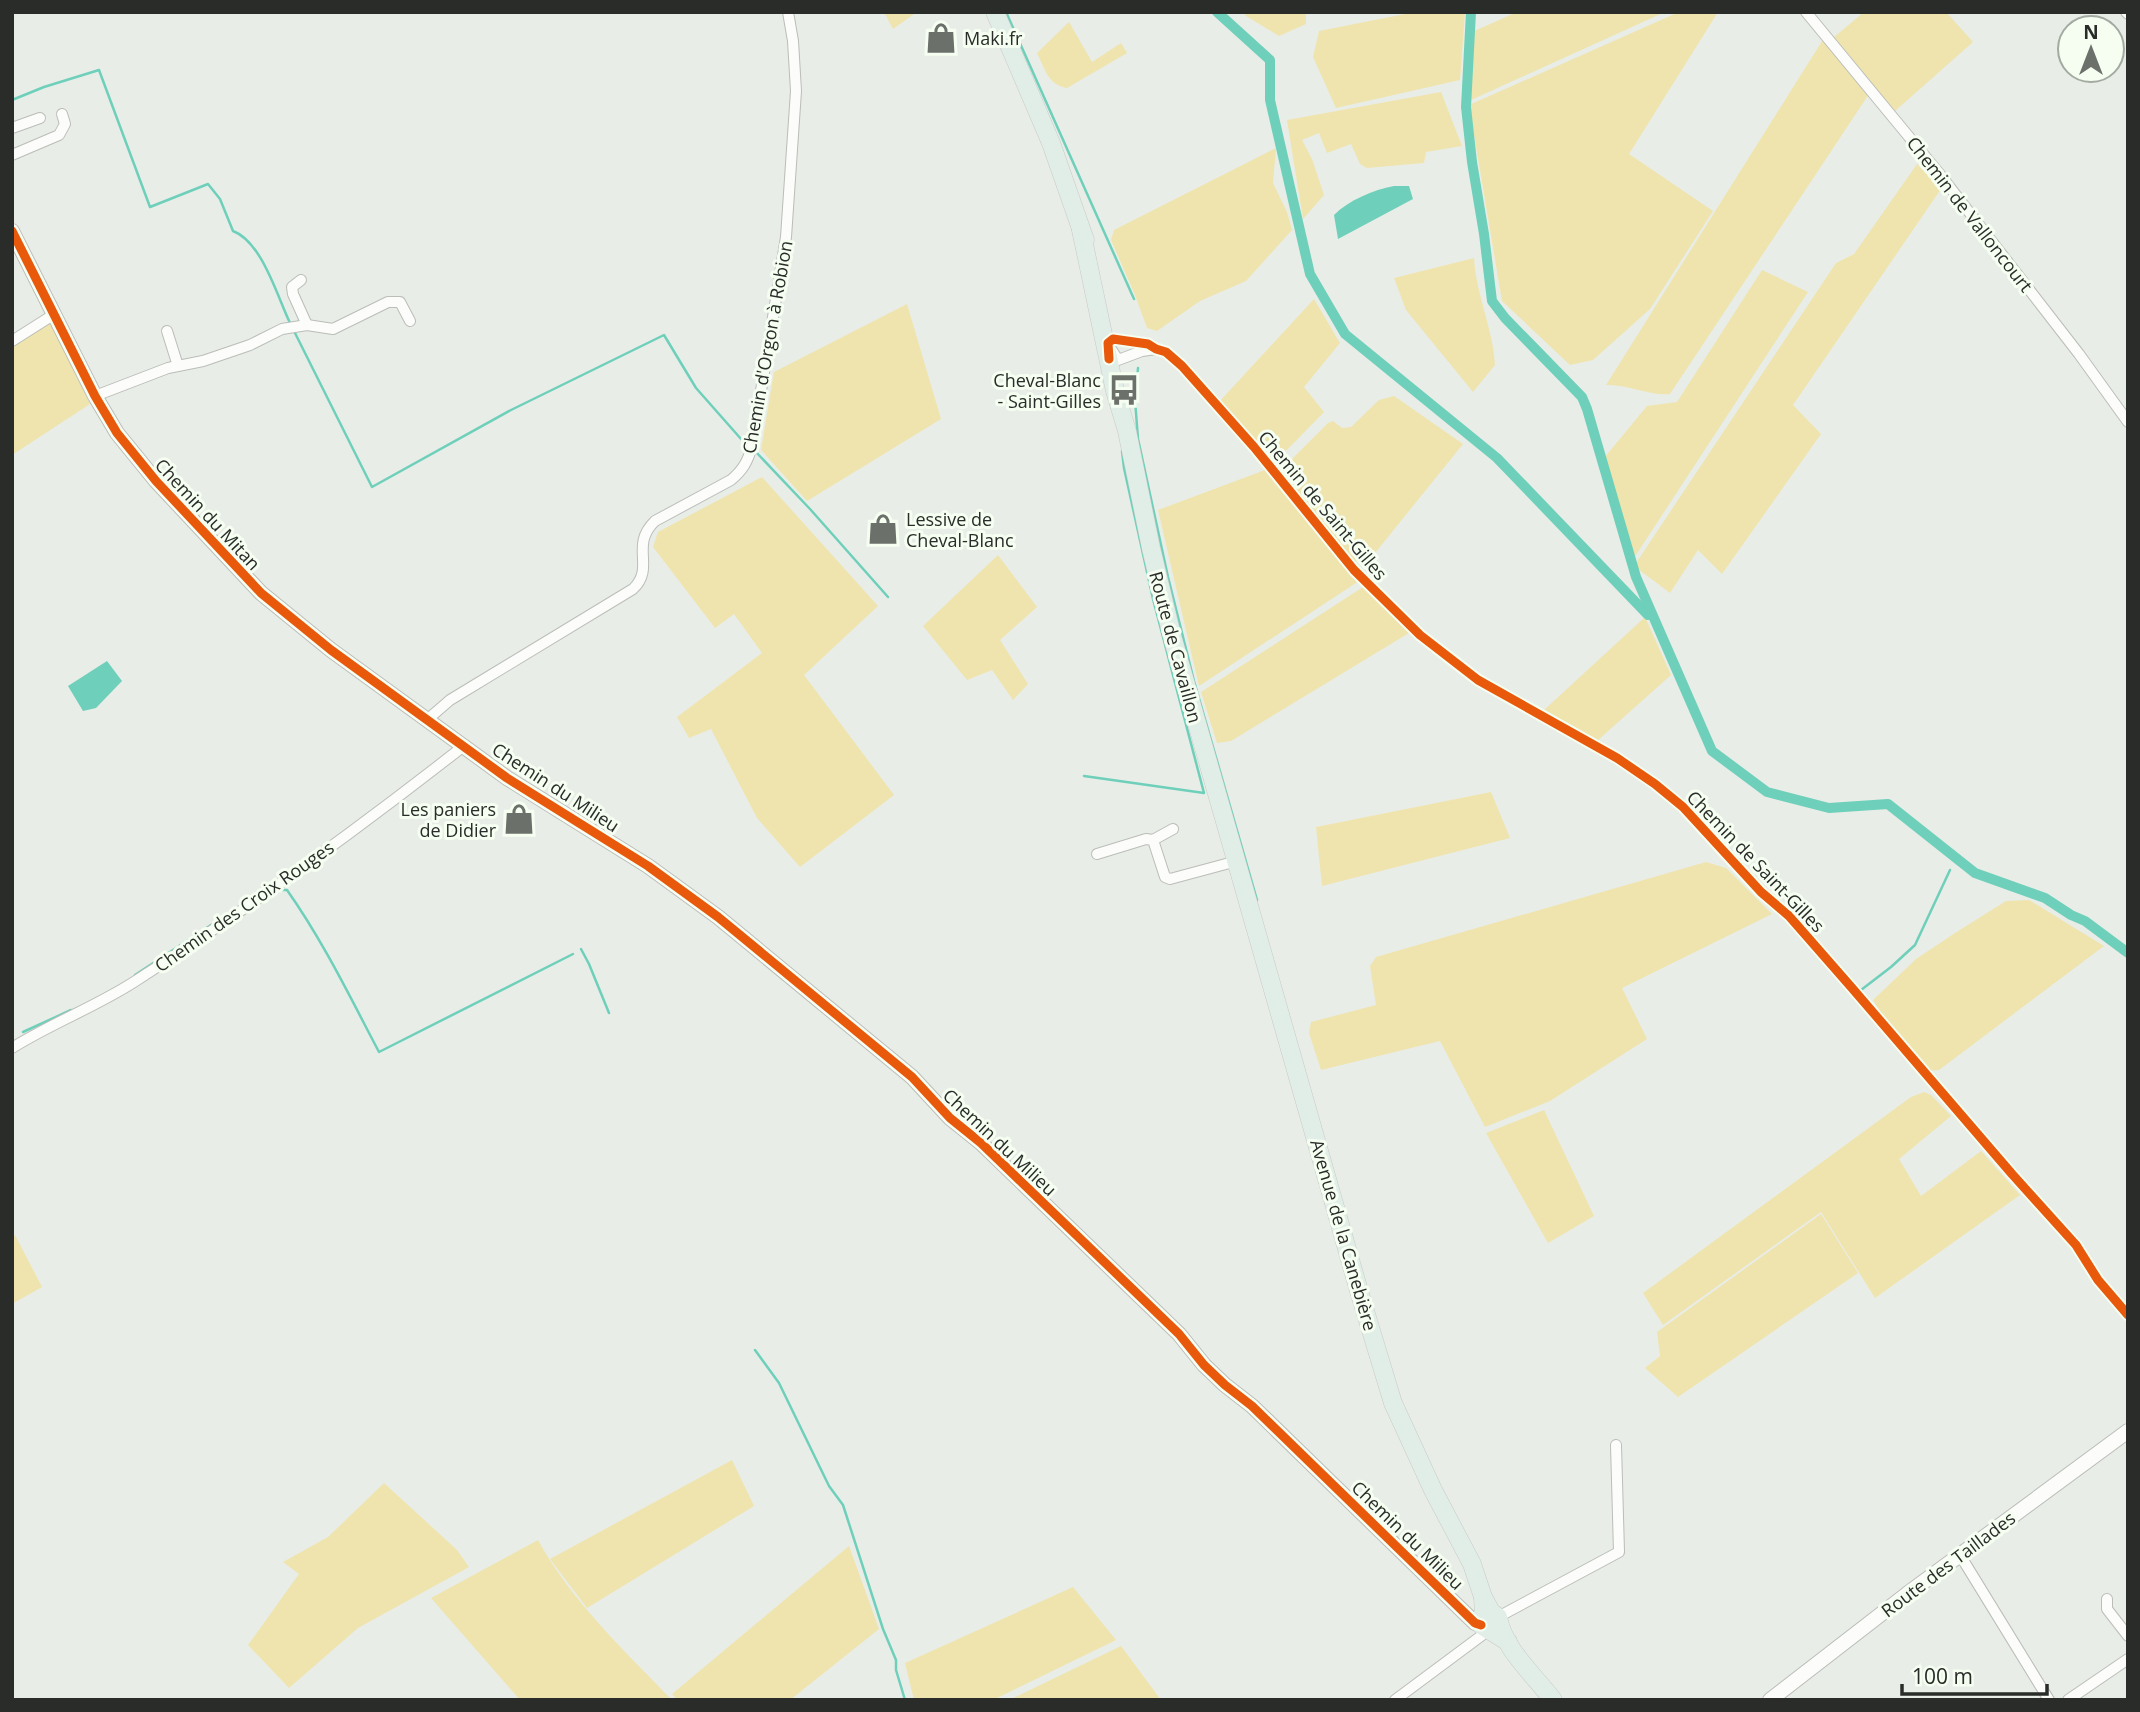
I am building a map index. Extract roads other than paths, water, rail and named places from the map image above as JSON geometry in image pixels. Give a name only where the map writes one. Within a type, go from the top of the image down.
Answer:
[{"type":"main road","name":"Route de Cavaillon","points":[[995,12],[1051,143],[1101,286],[1112,350],[1115,391],[1127,431],[1150,548],[1172,636],[1237,861]]},
{"type":"main road","name":"Route de Cavaillon","points":[[1081,230],[1095,294],[1112,350]]},
{"type":"main road","name":"Avenue de la Canebière","points":[[1237,861],[1393,1403],[1440,1504],[1472,1564],[1486,1618]]},
{"type":"main road","points":[[1486,1618],[1553,1700]]},
{"type":"street","name":"Chemin d'Orgon à Robion","points":[[428,719],[450,700],[634,589],[641,582],[644,571],[642,538],[647,529],[655,521],[730,480],[740,473],[748,461],[786,237],[796,91],[788,12]]},
{"type":"street","name":"Chemin de Valloncourt","points":[[1805,12],[1938,172],[2079,354],[2128,422]]},
{"type":"street","points":[[12,155],[60,135],[65,124],[62,114]]},
{"type":"street","points":[[12,128],[40,118]]},
{"type":"street","name":"Chemin du Mitan","points":[[12,231],[95,396],[139,463],[261,593],[331,650],[465,746]]},
{"type":"street","points":[[301,280],[292,287],[307,325]]},
{"type":"street","points":[[95,396],[178,366],[203,362],[250,345],[265,332],[307,325],[333,329],[388,302],[400,302],[410,321]]},
{"type":"street","points":[[12,341],[53,315]]},
{"type":"street","points":[[167,331],[178,366]]},
{"type":"street","points":[[1112,350],[1148,344],[1156,349]]},
{"type":"street","points":[[1112,350],[1156,349]]},
{"type":"street","name":"Chemin de Saint-Gilles","points":[[1156,349],[1166,352],[1182,366],[1254,447],[1354,570],[1420,635],[1478,680],[1607,752],[1655,783],[1684,807],[1837,970],[2076,1245],[2098,1280],[2128,1315]]},
{"type":"street","name":"Chemin des Croix Rouges","points":[[12,1048],[41,1030],[97,1004],[279,885],[465,746]]},
{"type":"street","name":"Chemin du Milieu","points":[[465,746],[517,785],[620,848],[706,908],[912,1077],[950,1118],[981,1143],[1170,1325],[1225,1385],[1252,1406],[1486,1618]]},
{"type":"street","points":[[1097,854],[1146,839],[1153,840],[1173,829]]},
{"type":"street","points":[[1153,840],[1165,877],[1170,879],[1237,861]]},
{"type":"street","name":"Route des Taillades","points":[[1770,1700],[2128,1431]]},
{"type":"street","points":[[1395,1700],[1481,1636],[1486,1618],[1619,1552],[1616,1446]]},
{"type":"street","points":[[1960,1555],[2049,1700]]},
{"type":"street","points":[[2107,1599],[2107,1609],[2128,1636]]},
{"type":"street","points":[[2068,1700],[2128,1659]]},
{"type":"waterway","points":[[1006,12],[1134,299]]},
{"type":"waterway","points":[[1217,12],[1270,60],[1270,100],[1310,274],[1345,334],[1497,458],[1648,615]]},
{"type":"waterway","points":[[1471,12],[1466,107],[1492,301],[1505,318],[1582,397],[1636,577],[1712,751],[1767,792],[1829,808],[1888,804],[1975,873],[2045,898],[2085,921],[2128,953]]},
{"type":"waterway","points":[[12,100],[99,70],[150,207],[208,184],[220,199],[233,231],[243,237],[260,258],[290,323]]},
{"type":"waterway","points":[[293,329],[372,487],[511,410],[664,335],[696,388],[749,448]]},
{"type":"waterway","points":[[1138,368],[1135,400],[1138,439],[1168,577],[1194,681],[1257,900]]},
{"type":"waterway","points":[[755,451],[888,597]]},
{"type":"waterway","points":[[1084,776],[1204,793],[1153,599],[1122,451]]},
{"type":"waterway","points":[[1861,990],[1915,945],[1950,870]]},
{"type":"waterway","points":[[277,890],[287,890],[300,909],[336,969],[379,1052],[573,954]]},
{"type":"waterway","points":[[135,975],[217,921]]},
{"type":"waterway","points":[[581,949],[609,1013]]},
{"type":"waterway","points":[[23,1032],[71,1010]]},
{"type":"waterway","points":[[755,1350],[779,1383],[829,1486],[843,1505],[883,1629],[896,1660],[896,1670],[905,1700]]},
{"type":"place","name":"Maki.fr","points":[[941,38]]},
{"type":"place","name":"Cheval-Blanc - Saint-Gilles","points":[[1124,390]]},
{"type":"place","name":"Lessive de Cheval-Blanc","points":[[883,529]]},
{"type":"place","name":"Les paniers de Didier","points":[[519,819]]}]
